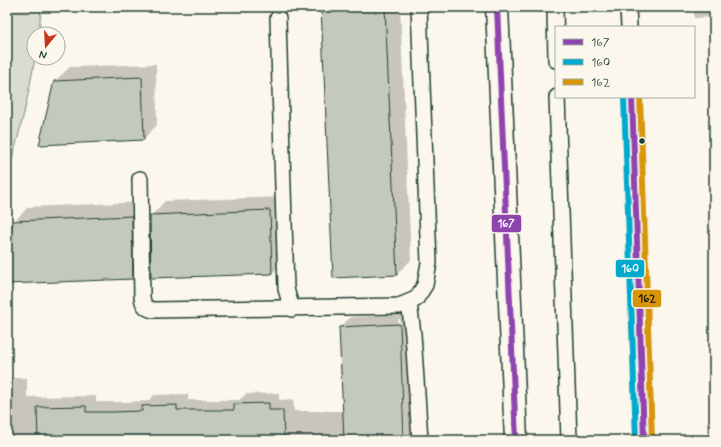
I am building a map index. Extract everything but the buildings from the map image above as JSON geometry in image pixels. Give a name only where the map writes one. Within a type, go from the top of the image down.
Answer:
[{"type":"street","points":[[497,7],[516,440]]},
{"type":"lane","points":[[140,179],[142,302],[149,310],[399,306],[416,299],[425,285],[429,263],[420,7]]},
{"type":"lane","points":[[555,7],[555,26]]},
{"type":"lane","points":[[628,7],[628,26]]},
{"type":"lane","points":[[278,18],[286,288],[292,308]]},
{"type":"lane","points":[[557,98],[569,440]]},
{"type":"lane","points":[[632,98],[644,440]]},
{"type":"lane","points":[[409,302],[414,334],[420,440]]},
{"type":"shaded area","points":[[7,7],[41,7],[40,26],[26,26],[26,66],[33,66],[19,132],[7,176]]},
{"type":"transit line","name":"167","points":[[497,7],[516,440]]},
{"type":"transit line","name":"160","points":[[624,98],[636,440]]},
{"type":"transit line","name":"167","points":[[632,98],[644,440]]},
{"type":"transit line","name":"162","points":[[640,98],[652,440]]}]
